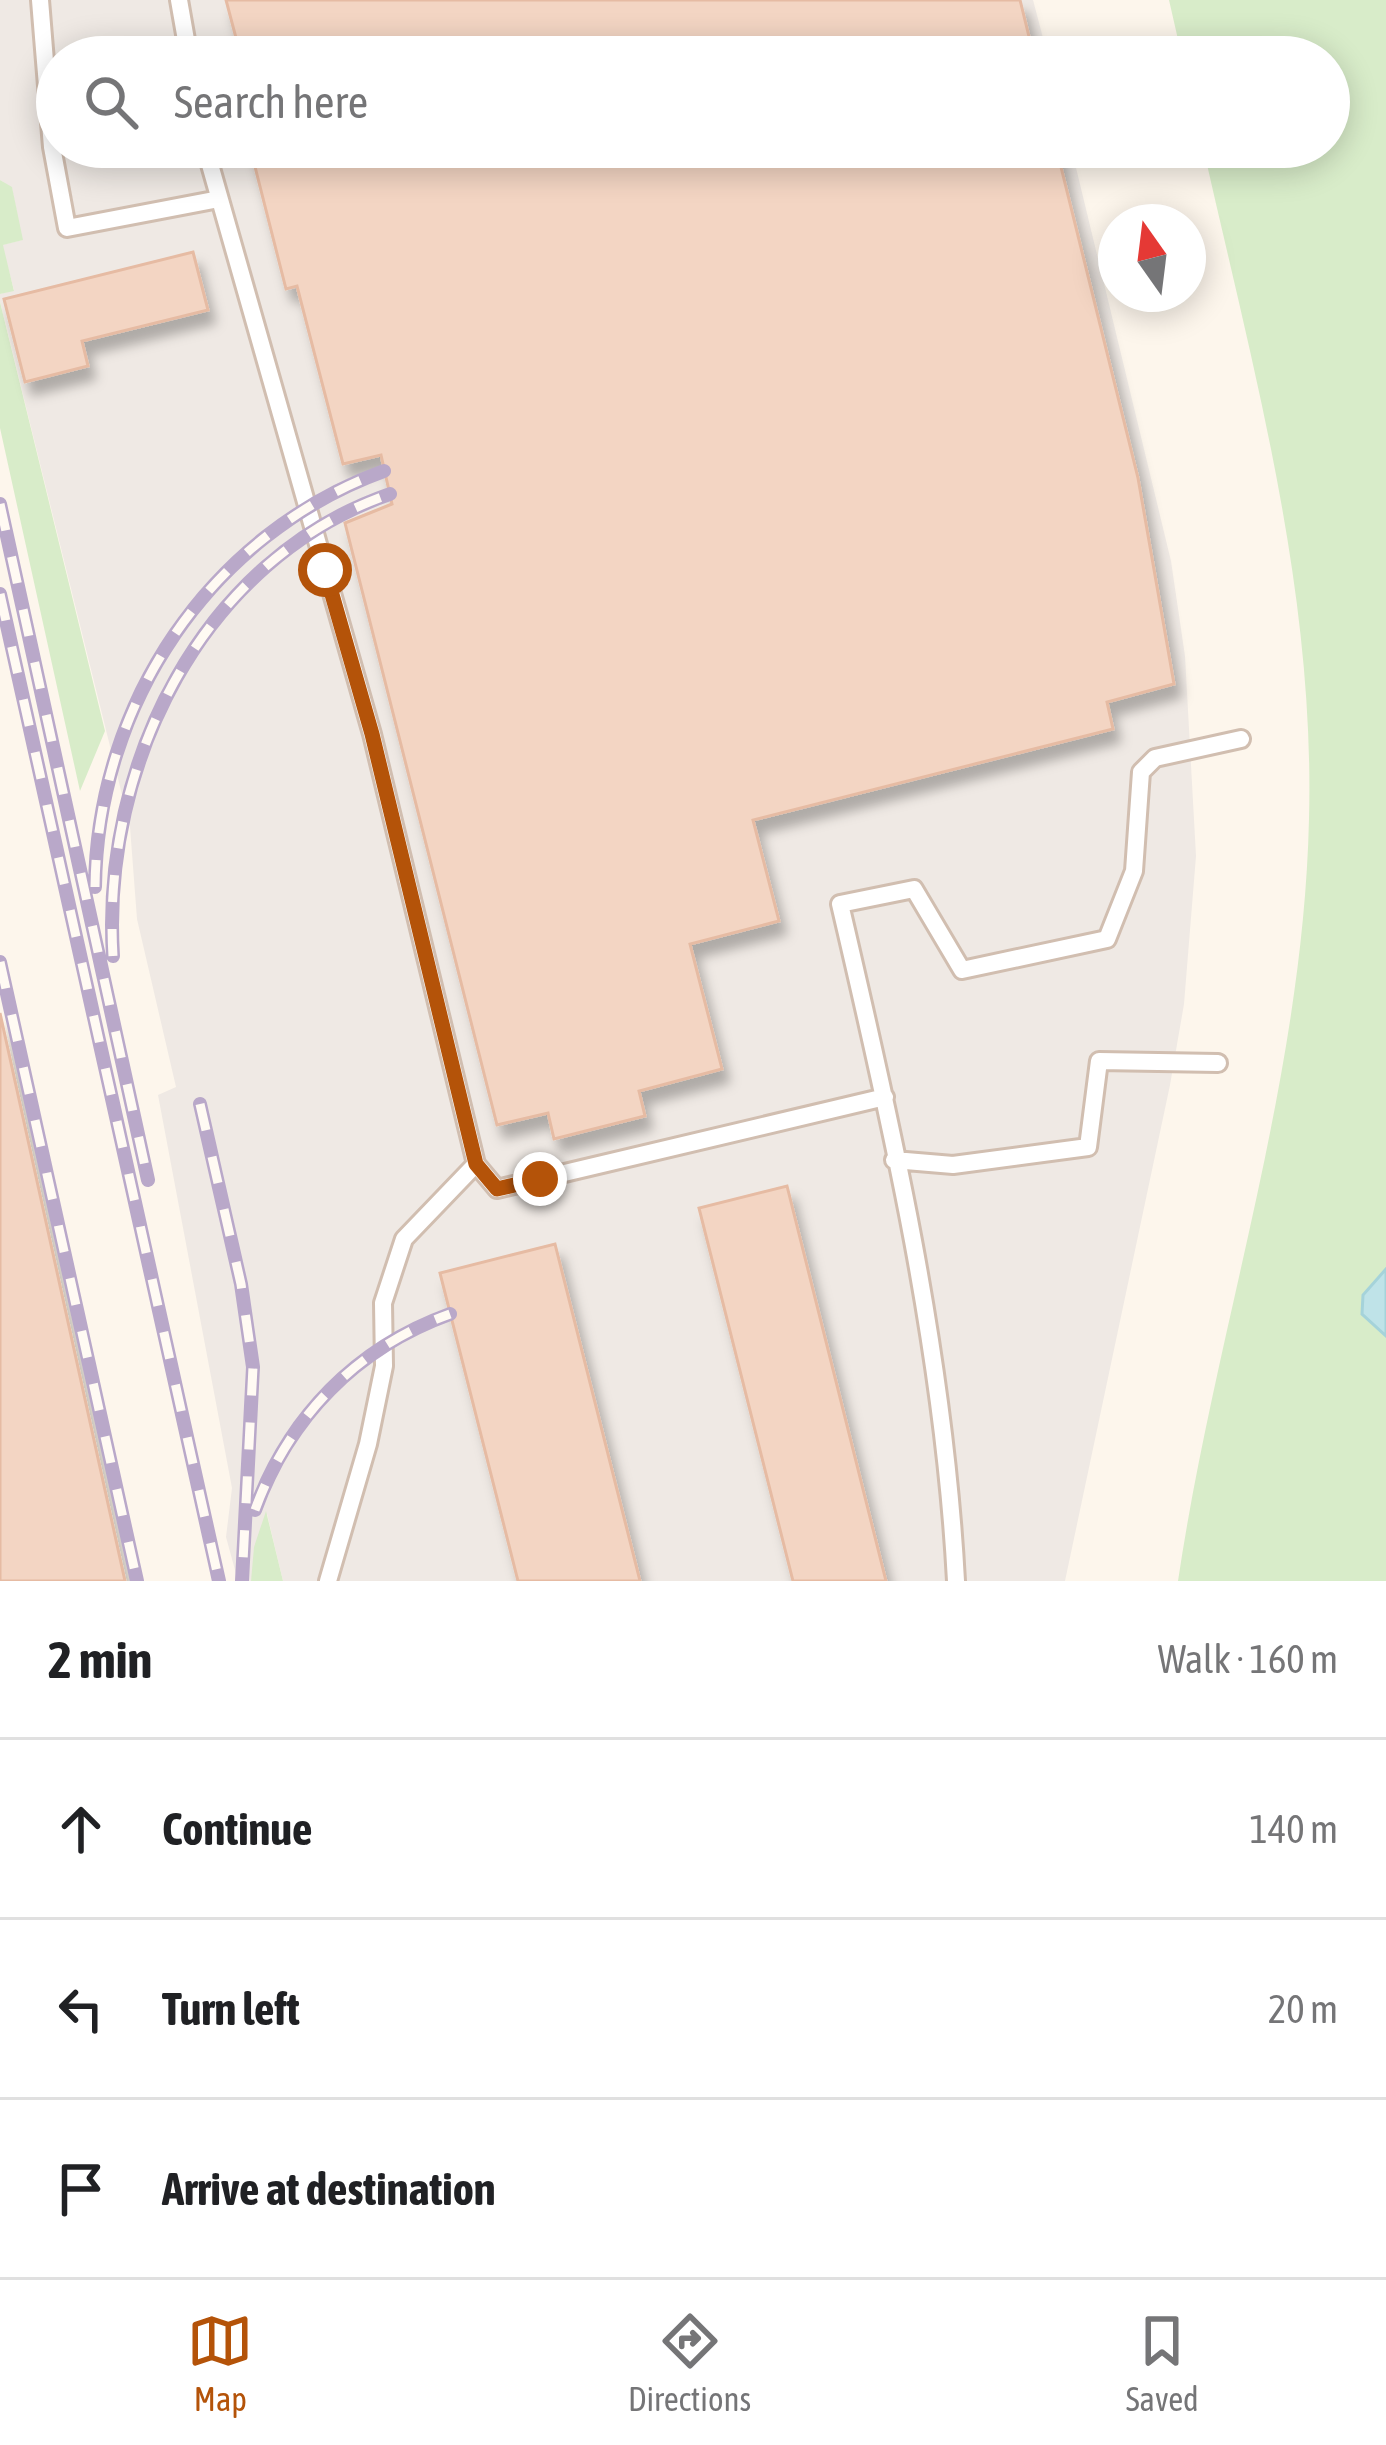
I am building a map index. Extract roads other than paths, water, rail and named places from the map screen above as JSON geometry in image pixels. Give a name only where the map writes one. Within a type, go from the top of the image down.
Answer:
[{"type":"lane","points":[[40,0],[43,36]]},
{"type":"lane","points":[[179,0],[185,36]]},
{"type":"lane","points":[[56,168],[67,228],[219,199]]},
{"type":"lane","points":[[211,168],[372,734],[476,1164],[497,1189],[886,1097]]},
{"type":"lane","points":[[956,1581],[950,1462],[886,1097],[840,904],[914,889],[962,970],[1107,938],[1134,871],[1141,772],[1155,758],[1241,739]]},
{"type":"lane","points":[[894,1160],[953,1165],[1088,1147],[1100,1061],[1218,1063]]},
{"type":"lane","points":[[328,1581],[368,1444],[384,1366],[383,1303],[404,1239],[476,1164]]},
{"type":"water","points":[[1386,1269],[1386,1336],[1362,1314],[1363,1295]]},
{"type":"railway","points":[[95,887],[101,819],[117,754],[141,692],[175,634],[217,582],[266,537],[322,499],[384,471]]},
{"type":"railway","points":[[113,956],[114,884],[125,812],[146,743],[176,678],[217,618],[266,567],[324,525],[390,494]]},
{"type":"railway","points":[[0,504],[148,1180]]},
{"type":"railway","points":[[0,594],[219,1581]]},
{"type":"railway","points":[[0,962],[137,1581]]},
{"type":"railway","points":[[200,1104],[241,1284],[253,1367],[242,1581]]},
{"type":"railway","points":[[255,1510],[287,1445],[330,1390],[385,1346],[450,1314]]}]
